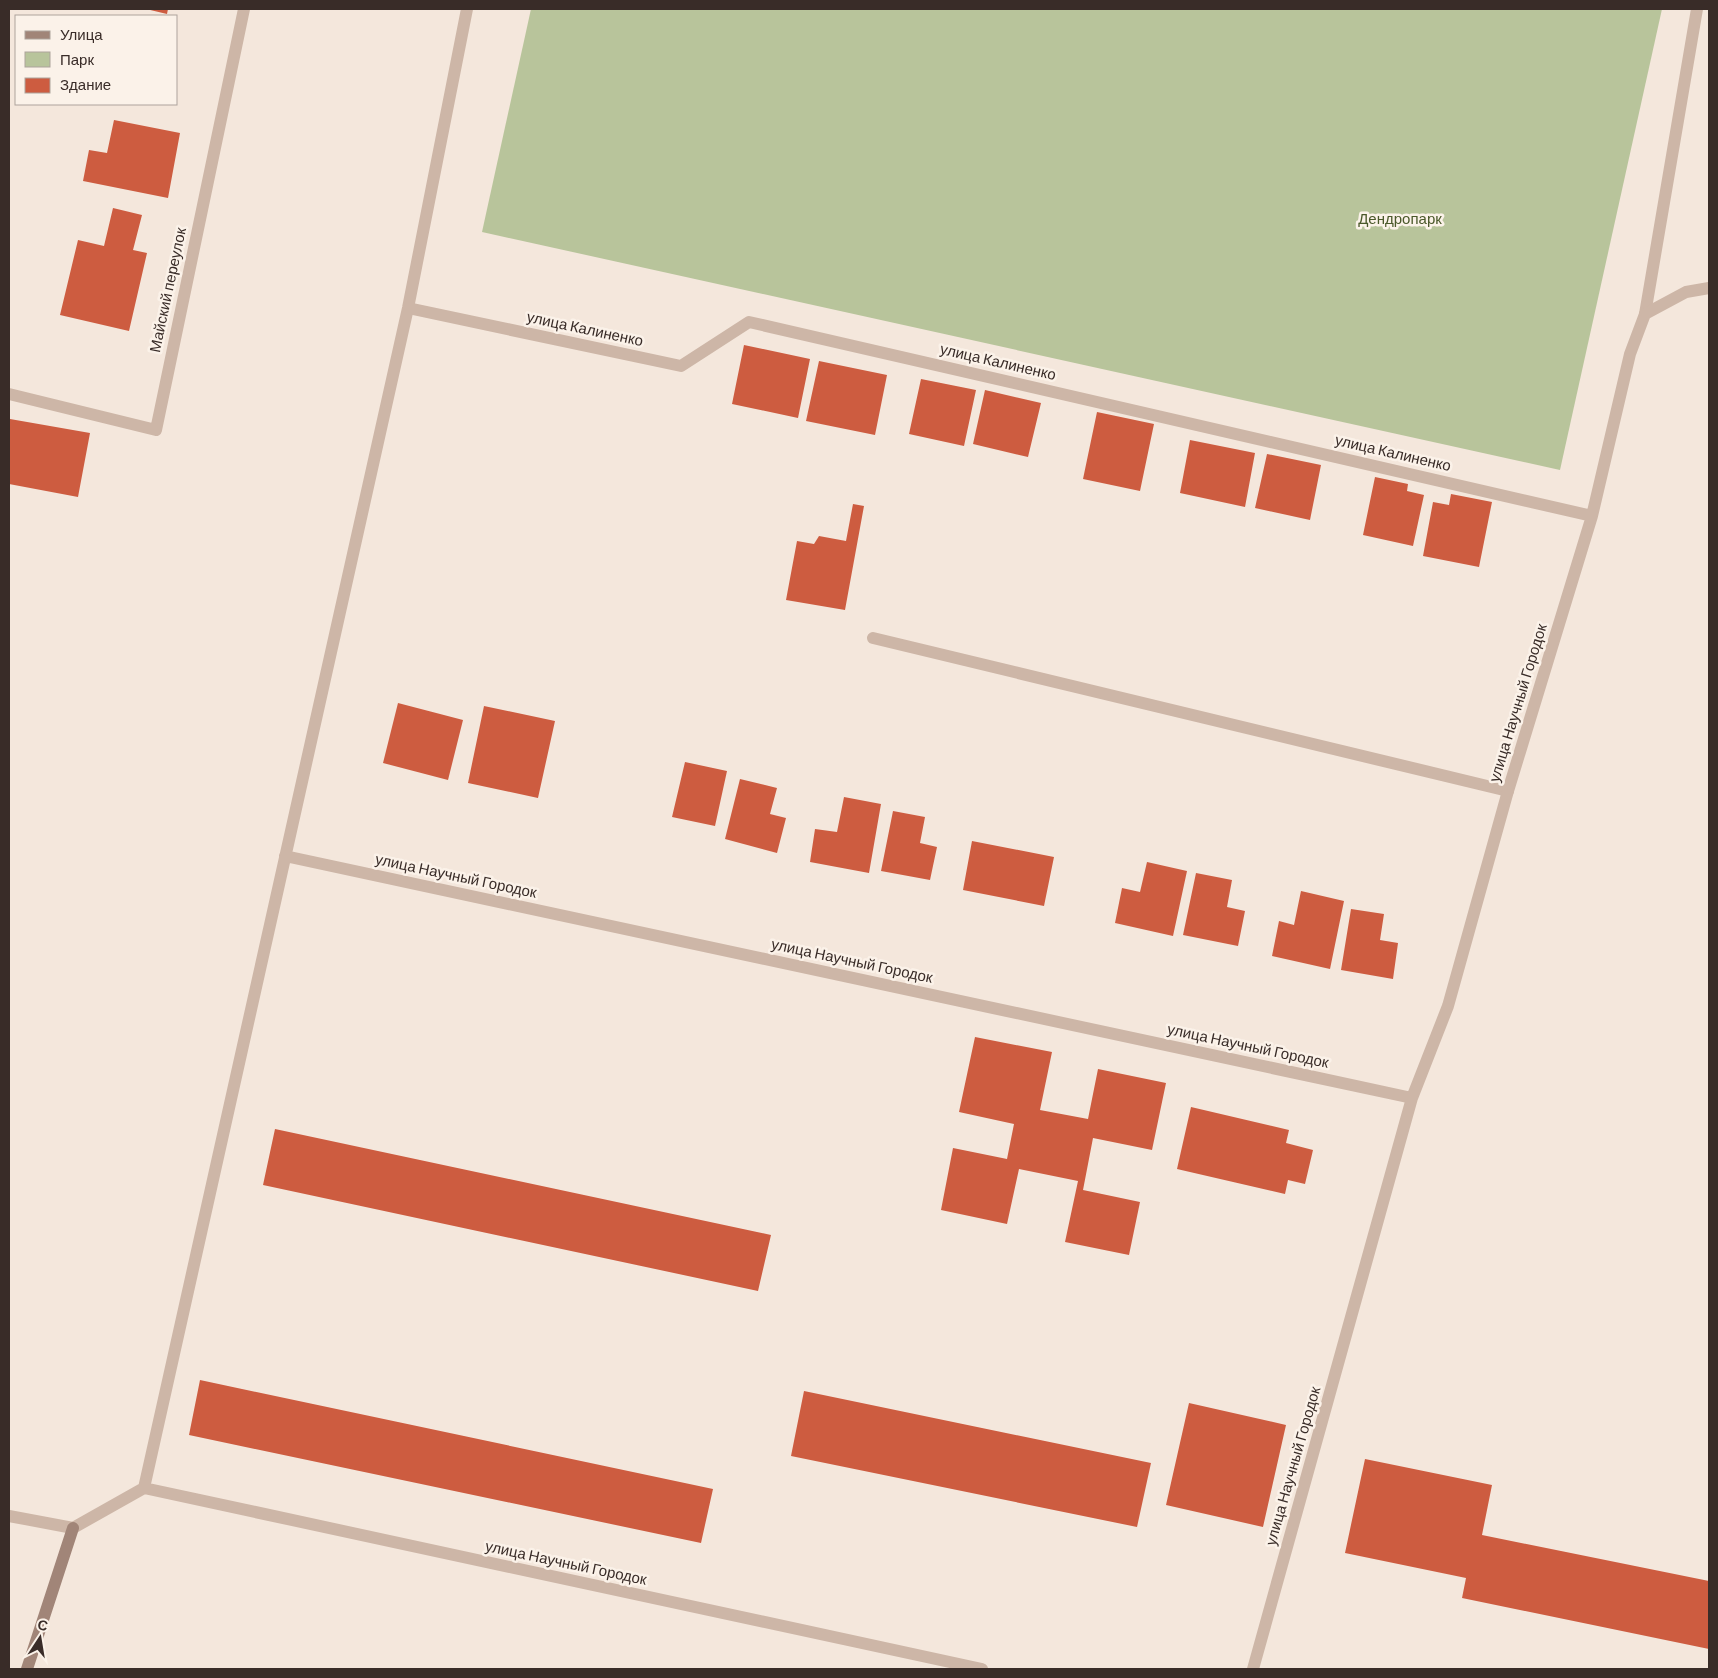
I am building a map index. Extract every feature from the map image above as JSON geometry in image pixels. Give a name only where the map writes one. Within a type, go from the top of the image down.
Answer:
[{"type":"street","name":"Майский переулок","points":[[9,394],[156,430],[244,9]]},
{"type":"street","points":[[9,1516],[73,1528],[144,1488],[408,308],[467,9]]},
{"type":"street","name":"улица Научный Городок","points":[[1253,1669],[1412,1098],[1448,1006],[1508,790],[1592,516],[1630,354],[1646,314],[1697,9]]},
{"type":"street","points":[[1646,314],[1686,292],[1709,288]]},
{"type":"street","name":"улица Калиненко","points":[[408,308],[681,366],[749,322],[1592,516]]},
{"type":"street","points":[[873,638],[1508,790]]},
{"type":"street","name":"улица Научный Городок","points":[[285,856],[1412,1098]]},
{"type":"street","name":"улица Научный Городок","points":[[144,1488],[982,1669]]},
{"type":"street","points":[[27,1669],[73,1528]]},
{"type":"green space","name":"Дендропарк","points":[[531,9],[1662,9],[1560,470],[482,232]]},
{"type":"building","points":[[146,9],[168,9],[167,14]]},
{"type":"building","points":[[114,120],[180,133],[168,198],[83,181],[89,150],[107,153]]},
{"type":"building","points":[[113,208],[142,215],[133,250],[147,253],[129,331],[60,315],[78,240],[104,246]]},
{"type":"building","points":[[744,345],[810,359],[798,418],[732,404]]},
{"type":"building","points":[[819,361],[887,375],[875,435],[806,421]]},
{"type":"building","points":[[921,379],[976,390],[964,446],[909,434]]},
{"type":"building","points":[[985,390],[1041,403],[1028,457],[973,444]]},
{"type":"building","points":[[1097,412],[1154,424],[1140,491],[1083,479]]},
{"type":"building","points":[[10,419],[90,433],[78,497],[9,484]]},
{"type":"building","points":[[1190,440],[1255,453],[1245,507],[1180,493]]},
{"type":"building","points":[[1267,454],[1321,465],[1310,520],[1255,508]]},
{"type":"building","points":[[1375,477],[1408,484],[1407,491],[1424,495],[1413,546],[1363,535]]},
{"type":"building","points":[[1451,494],[1492,502],[1479,567],[1423,556],[1433,502],[1449,505]]},
{"type":"building","points":[[853,504],[864,506],[845,610],[786,600],[797,541],[814,544],[819,536],[846,541]]},
{"type":"building","points":[[398,703],[463,720],[448,780],[383,763]]},
{"type":"building","points":[[484,706],[555,721],[538,798],[468,783]]},
{"type":"building","points":[[685,762],[727,771],[715,826],[672,817]]},
{"type":"building","points":[[740,779],[777,788],[770,814],[786,818],[777,853],[725,839]]},
{"type":"building","points":[[844,797],[881,804],[869,873],[810,862],[815,829],[837,832]]},
{"type":"building","points":[[893,811],[925,817],[920,843],[937,847],[930,880],[881,871]]},
{"type":"building","points":[[972,841],[1054,857],[1044,906],[963,890]]},
{"type":"building","points":[[1147,862],[1187,871],[1173,936],[1115,923],[1122,888],[1140,892]]},
{"type":"building","points":[[1196,873],[1232,880],[1227,907],[1245,911],[1238,946],[1183,935]]},
{"type":"building","points":[[1301,891],[1344,901],[1330,969],[1272,956],[1279,921],[1294,925]]},
{"type":"building","points":[[1351,909],[1384,914],[1380,940],[1398,943],[1393,979],[1341,970]]},
{"type":"building","points":[[975,1037],[1052,1052],[1040,1110],[1088,1119],[1098,1069],[1166,1083],[1152,1150],[1093,1138],[1083,1190],[1140,1202],[1129,1255],[1065,1242],[1078,1181],[1019,1169],[1007,1224],[941,1210],[953,1148],[1007,1159],[1014,1124],[959,1112]]},
{"type":"building","points":[[1191,1107],[1289,1130],[1286,1143],[1313,1150],[1305,1184],[1288,1180],[1285,1194],[1177,1169]]},
{"type":"building","points":[[275,1129],[771,1235],[758,1291],[263,1185]]},
{"type":"building","points":[[200,1380],[713,1489],[701,1543],[189,1435]]},
{"type":"building","points":[[804,1391],[1151,1463],[1137,1527],[791,1456]]},
{"type":"building","points":[[1189,1403],[1286,1425],[1263,1527],[1166,1505]]},
{"type":"building","points":[[1365,1459],[1492,1485],[1482,1535],[1709,1581],[1709,1649],[1462,1598],[1466,1578],[1345,1553]]}]
